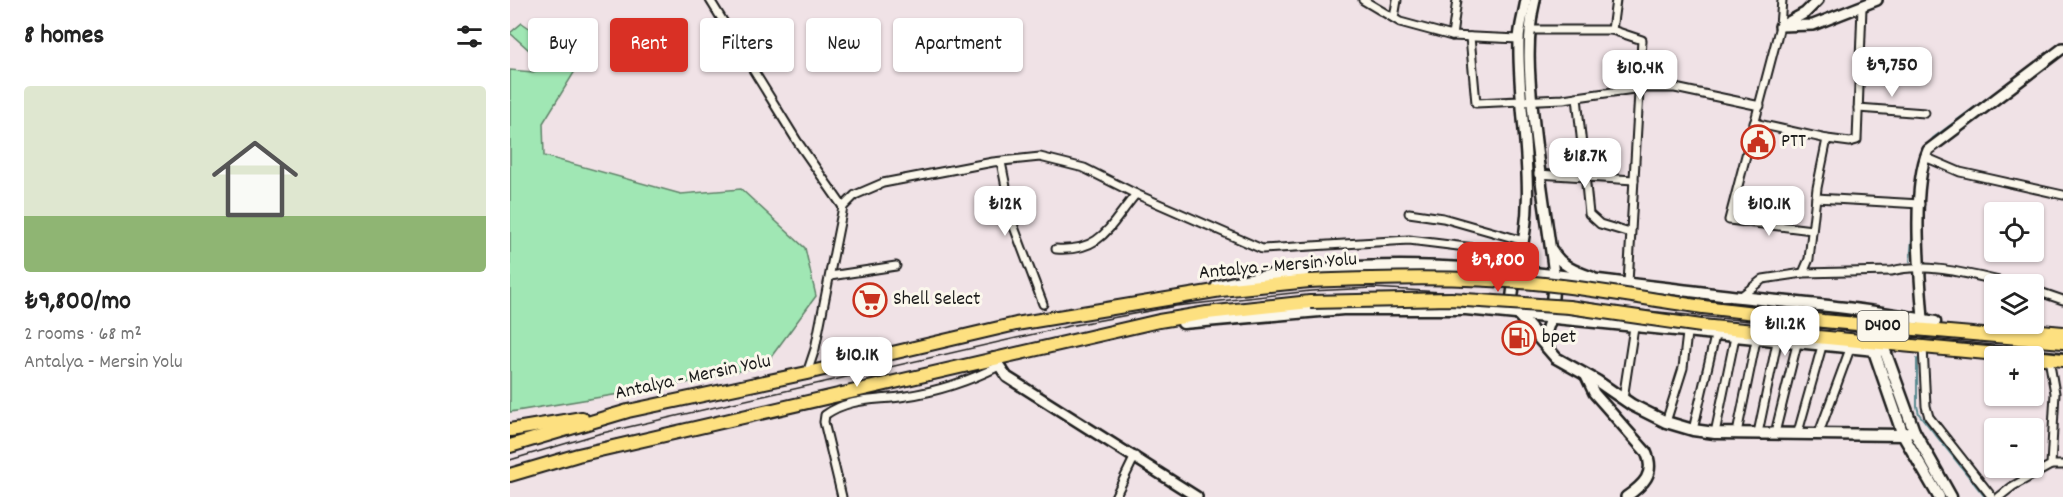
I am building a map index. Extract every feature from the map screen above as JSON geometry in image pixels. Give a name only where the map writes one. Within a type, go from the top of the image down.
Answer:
[{"type":"highway","name":"Antalya - Mersin Yolu","points":[[510,446],[628,411],[807,373],[1016,324],[1175,297],[1309,281],[1405,278],[1512,282],[1561,286],[1703,307],[1823,321],[2063,342]]},
{"type":"highway","name":"Antalya - Mersin Yolu","points":[[510,475],[578,455],[996,362],[1105,333],[1207,313],[1310,302],[1451,299],[1569,308],[1701,326],[1984,353]]},
{"type":"highway","points":[[1929,320],[2063,333]]},
{"type":"highway","points":[[1929,320],[1992,335]]},
{"type":"highway","points":[[1879,351],[1917,346]]},
{"type":"highway","points":[[2044,358],[2063,360]]},
{"type":"highway","points":[[510,430],[628,411]]},
{"type":"highway","points":[[510,484],[578,455]]},
{"type":"main road","points":[[1175,297],[1256,276],[1321,270],[1494,269],[1554,274],[1929,320]]},
{"type":"main road","points":[[1516,270],[1512,298],[1517,313],[1556,358],[1666,422],[1694,430],[1715,432],[1908,433]]},
{"type":"main road","points":[[1543,341],[1551,317],[1554,274]]},
{"type":"main road","points":[[1105,333],[1195,321],[1343,309],[1466,309],[1879,351],[1908,433],[1939,497]]},
{"type":"main road","points":[[1908,433],[1951,497]]},
{"type":"street","points":[[710,0],[797,141],[843,207]]},
{"type":"street","points":[[1363,0],[1375,3],[1394,18],[1452,36],[1519,39]]},
{"type":"street","points":[[1394,18],[1397,0]]},
{"type":"street","points":[[1452,36],[1457,0]]},
{"type":"street","points":[[1526,0],[1519,39],[1554,274]]},
{"type":"street","points":[[1516,270],[1524,241],[1529,191],[1527,100],[1529,30],[1535,0]]},
{"type":"street","points":[[1612,30],[1616,0]]},
{"type":"street","points":[[1782,0],[1780,26],[1729,220],[1812,230]]},
{"type":"street","points":[[1780,26],[1805,13],[1818,0]]},
{"type":"street","points":[[1780,26],[1813,25],[1877,0]]},
{"type":"street","points":[[1754,123],[1827,139],[1850,142],[1857,140],[1862,7]]},
{"type":"street","points":[[1529,30],[1612,30],[1642,40],[1628,284]]},
{"type":"street","points":[[1470,37],[1476,103],[1577,97],[1641,88],[1676,88],[1760,106]]},
{"type":"street","points":[[1929,320],[1919,268],[1916,204],[1928,150],[2063,48]]},
{"type":"street","points":[[1577,97],[1591,217],[1600,224],[1630,233]]},
{"type":"street","points":[[1858,108],[1926,113]]},
{"type":"street","points":[[1803,273],[1809,259],[1816,198],[1827,139]]},
{"type":"street","points":[[807,373],[830,276],[843,207],[855,195],[883,183],[1001,162],[1040,157],[1084,168],[1136,194],[1262,249],[1409,240],[1515,253]]},
{"type":"street","points":[[1925,157],[1960,172],[2063,195]]},
{"type":"street","points":[[1001,162],[1014,227],[1043,304]]},
{"type":"street","points":[[1538,174],[1634,180]]},
{"type":"street","points":[[1056,249],[1079,250],[1093,244],[1136,194]]},
{"type":"street","points":[[1816,198],[1916,204]]},
{"type":"street","points":[[1410,213],[1443,218],[1524,241]]},
{"type":"street","points":[[1494,269],[1505,264],[1524,241]]},
{"type":"street","points":[[1550,247],[1557,259],[1570,268],[1600,280]]},
{"type":"street","points":[[830,276],[896,266]]},
{"type":"street","points":[[1740,297],[1763,279],[1803,273],[1919,268],[1984,279]]},
{"type":"street","points":[[2044,293],[2063,300]]},
{"type":"street","points":[[1623,399],[1635,327]]},
{"type":"street","points":[[1666,422],[1683,368],[1687,333]]},
{"type":"street","points":[[1694,430],[1715,336]]},
{"type":"street","points":[[1715,432],[1735,338]]},
{"type":"street","points":[[1737,433],[1756,340]]},
{"type":"street","points":[[1758,433],[1777,342]]},
{"type":"street","points":[[1775,432],[1797,344]]},
{"type":"street","points":[[1798,432],[1822,346]]},
{"type":"street","points":[[1917,346],[1929,417],[1992,497]]},
{"type":"street","points":[[1818,433],[1850,349]]},
{"type":"street","points":[[2049,359],[2055,393],[2051,465]]},
{"type":"street","points":[[842,497],[824,422],[825,415],[855,401],[887,399],[950,387],[996,362],[1007,377],[1197,497]]},
{"type":"street","points":[[1585,374],[1594,393],[1646,452],[1650,461],[1647,479],[1641,487],[1626,497]]},
{"type":"street","points":[[1115,497],[1135,456]]},
{"type":"street","points":[[1999,497],[2013,486],[2051,465],[2063,465]]},
{"type":"green space","points":[[522,23],[528,27],[528,49],[510,33]]},
{"type":"green space","points":[[510,70],[574,72],[543,123],[544,156],[681,194],[741,189],[805,248],[816,296],[765,365],[686,383],[510,412]]},
{"type":"waterway","points":[[1917,173],[1922,152],[1933,138],[2063,42]]},
{"type":"waterway","points":[[1910,261],[1914,217]]},
{"type":"waterway","points":[[1917,359],[1919,414],[1985,497]]},
{"type":"tram line","points":[[510,460],[598,434],[1069,326],[1176,306],[1311,291],[1373,288],[1476,294],[2063,352]]},
{"type":"place","name":"PTT","points":[[1758,142]]},
{"type":"place","name":"Shell Select","points":[[870,300]]},
{"type":"place","name":"bpet","points":[[1519,338]]}]
